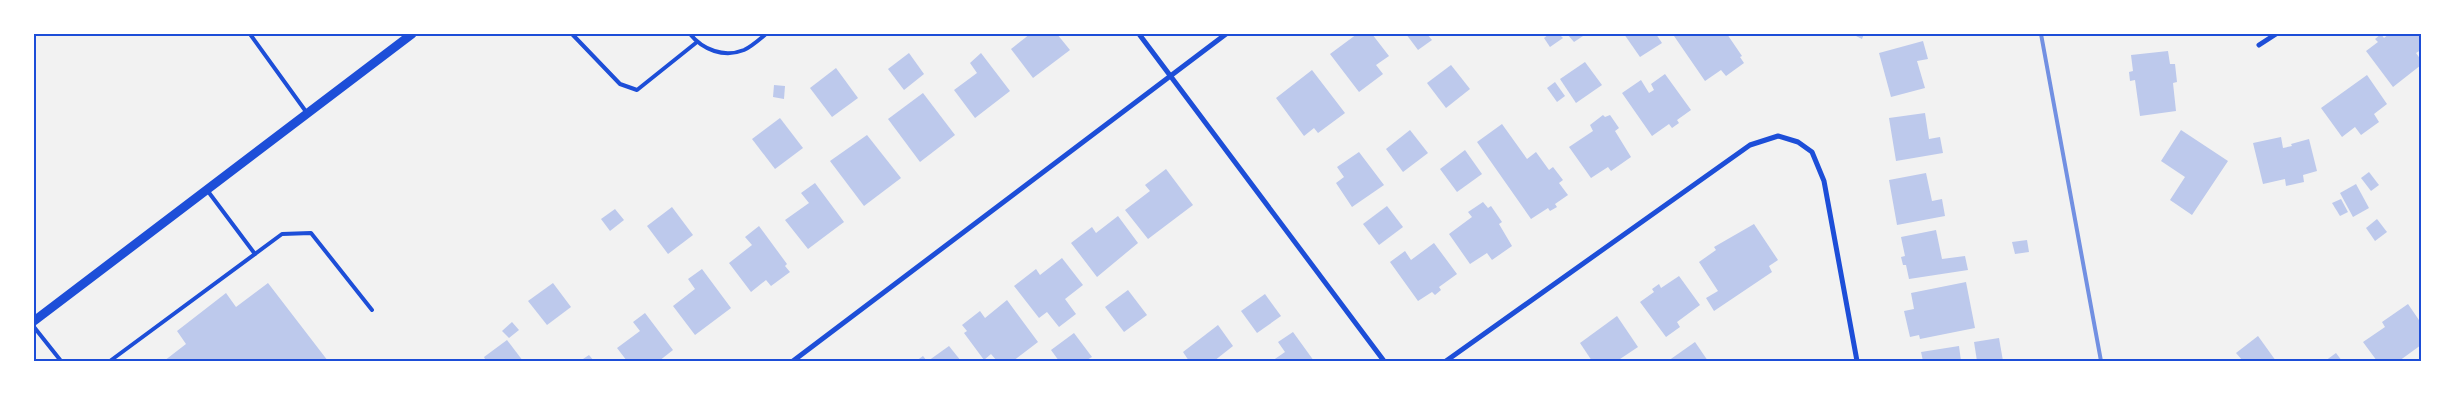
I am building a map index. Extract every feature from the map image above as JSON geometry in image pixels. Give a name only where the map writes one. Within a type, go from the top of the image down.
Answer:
[{"type":"street","points":[[34,321],[412,34]]},
{"type":"street","points":[[1139,34],[1384,361]]},
{"type":"street","points":[[793,361],[1226,34]]},
{"type":"street","points":[[2259,45],[2276,34]]},
{"type":"street","points":[[1446,361],[1750,145],[1778,136],[1798,142],[1812,152],[1824,181],[1857,361]]},
{"type":"lane","points":[[250,34],[307,113]]},
{"type":"lane","points":[[572,34],[620,84],[637,90],[697,42]]},
{"type":"lane","points":[[690,34],[697,42],[717,53],[744,50],[766,34]]},
{"type":"lane","points":[[206,190],[254,254]]},
{"type":"lane","points":[[110,361],[282,234],[311,233],[372,310]]},
{"type":"lane","points":[[34,327],[61,361]]},
{"type":"building","points":[[1030,34],[1057,34],[1070,50],[1033,78],[1011,49]]},
{"type":"building","points":[[1357,34],[1372,34],[1389,56],[1376,65],[1383,74],[1359,92],[1330,54]]},
{"type":"building","points":[[1406,34],[1427,34],[1432,40],[1418,50]]},
{"type":"building","points":[[1549,34],[1559,34],[1563,38],[1550,47],[1544,38]]},
{"type":"building","points":[[1567,34],[1586,34],[1574,42]]},
{"type":"building","points":[[1624,34],[1656,34],[1662,43],[1640,57]]},
{"type":"building","points":[[1677,34],[1727,34],[1742,56],[1740,57],[1744,63],[1726,76],[1721,70],[1705,81],[1674,36]]},
{"type":"building","points":[[1852,34],[1864,34],[1862,39]]},
{"type":"building","points":[[2381,34],[2384,38],[2389,34],[2419,34],[2421,37],[2421,50],[2416,53],[2421,60],[2421,65],[2393,87],[2366,51],[2378,42],[2375,39]]},
{"type":"building","points":[[1923,41],[1928,59],[1917,61],[1925,88],[1891,97],[1879,53]]},
{"type":"building","points":[[2168,51],[2170,64],[2175,64],[2177,82],[2173,83],[2176,111],[2140,116],[2135,80],[2130,81],[2129,72],[2133,71],[2131,55]]},
{"type":"building","points":[[909,53],[924,74],[904,90],[888,69]]},
{"type":"building","points":[[981,53],[1010,91],[975,118],[954,90],[977,73],[970,63]]},
{"type":"building","points":[[1585,62],[1602,85],[1576,103],[1560,79]]},
{"type":"building","points":[[1451,65],[1470,89],[1446,108],[1427,83]]},
{"type":"building","points":[[836,68],[858,98],[832,117],[810,88]]},
{"type":"building","points":[[1312,70],[1345,113],[1318,133],[1314,128],[1304,136],[1276,98]]},
{"type":"building","points":[[1665,74],[1691,110],[1677,120],[1679,123],[1672,128],[1669,124],[1652,136],[1622,93],[1641,80],[1649,93],[1654,90],[1651,84]]},
{"type":"building","points":[[2367,75],[2387,104],[2374,114],[2379,122],[2361,135],[2355,127],[2342,137],[2321,108]]},
{"type":"building","points":[[1555,82],[1565,96],[1557,102],[1547,88]]},
{"type":"building","points":[[774,85],[785,86],[784,99],[773,97]]},
{"type":"building","points":[[923,93],[955,135],[920,162],[888,119]]},
{"type":"building","points":[[1925,113],[1929,139],[1940,137],[1943,153],[1896,161],[1889,118]]},
{"type":"building","points":[[1603,115],[1605,117],[1610,115],[1619,128],[1615,131],[1631,157],[1611,171],[1608,167],[1591,178],[1569,147],[1593,131],[1590,125]]},
{"type":"building","points":[[780,118],[803,148],[775,169],[752,139]]},
{"type":"building","points":[[1502,124],[1527,159],[1536,152],[1549,170],[1553,167],[1563,180],[1559,183],[1568,195],[1555,204],[1557,207],[1550,211],[1548,208],[1531,219],[1477,142]]},
{"type":"building","points":[[1410,130],[1428,153],[1403,172],[1386,149]]},
{"type":"building","points":[[2181,130],[2228,161],[2192,215],[2170,200],[2185,177],[2161,161]]},
{"type":"building","points":[[867,135],[901,178],[864,206],[830,161]]},
{"type":"building","points":[[2281,137],[2283,148],[2309,139],[2317,171],[2303,175],[2304,182],[2286,186],[2285,179],[2263,184],[2253,143]]},
{"type":"building","points":[[1465,150],[1482,174],[1457,192],[1440,169]]},
{"type":"building","points":[[1359,152],[1384,185],[1352,207],[1336,183],[1344,177],[1337,167]]},
{"type":"building","points":[[1166,169],[1193,205],[1148,239],[1125,210],[1150,191],[1145,185]]},
{"type":"building","points":[[2369,172],[2379,185],[2371,191],[2361,178]]},
{"type":"building","points":[[1926,173],[1932,201],[1942,199],[1945,216],[1897,225],[1889,180]]},
{"type":"building","points":[[815,183],[844,222],[808,249],[785,220],[809,203],[801,193]]},
{"type":"building","points":[[2356,184],[2369,208],[2353,217],[2340,193]]},
{"type":"building","points":[[2341,199],[2348,212],[2340,216],[2332,203]]},
{"type":"building","points":[[1483,202],[1488,208],[1491,206],[1502,222],[1499,224],[1512,246],[1492,260],[1487,253],[1470,264],[1449,234],[1472,217],[1468,212]]},
{"type":"building","points":[[1387,206],[1403,227],[1379,245],[1363,224]]},
{"type":"building","points":[[672,207],[693,235],[668,254],[647,226]]},
{"type":"building","points":[[615,209],[624,220],[610,231],[601,219]]},
{"type":"building","points":[[1118,216],[1138,243],[1097,277],[1071,243],[1092,227],[1096,233]]},
{"type":"building","points":[[2377,219],[2387,232],[2375,241],[2366,228]]},
{"type":"building","points":[[1754,224],[1778,260],[1769,266],[1772,272],[1714,311],[1706,298],[1718,291],[1699,262],[1716,250],[1714,247]]},
{"type":"building","points":[[759,226],[787,264],[785,266],[790,272],[771,286],[766,280],[751,292],[729,263],[752,245],[745,237]]},
{"type":"building","points":[[1936,230],[1942,259],[1965,256],[1968,270],[1909,279],[1906,265],[1903,265],[1901,257],[1905,256],[1901,237]]},
{"type":"building","points":[[2027,240],[2029,252],[2015,254],[2012,242]]},
{"type":"building","points":[[1434,243],[1457,274],[1439,287],[1441,290],[1435,295],[1432,292],[1418,301],[1390,262],[1405,251],[1411,260]]},
{"type":"building","points":[[1062,258],[1083,285],[1065,299],[1076,314],[1059,327],[1047,312],[1039,318],[1014,286],[1036,269],[1040,275]]},
{"type":"building","points":[[702,269],[731,308],[695,335],[673,306],[695,289],[688,279]]},
{"type":"building","points":[[1679,276],[1700,305],[1677,322],[1680,327],[1666,337],[1640,302],[1654,292],[1652,289],[1659,284],[1661,288]]},
{"type":"building","points":[[1966,282],[1975,328],[1920,339],[1919,335],[1910,337],[1904,311],[1914,309],[1911,293]]},
{"type":"building","points":[[268,283],[328,361],[164,361],[186,344],[177,331],[226,293],[236,307]]},
{"type":"building","points":[[553,283],[571,307],[547,325],[528,301]]},
{"type":"building","points":[[1128,290],[1147,315],[1124,332],[1105,307]]},
{"type":"building","points":[[1265,294],[1281,316],[1257,333],[1241,311]]},
{"type":"building","points":[[1007,300],[1038,342],[1013,361],[997,361],[991,354],[984,360],[964,333],[967,331],[962,325],[980,311],[985,318]]},
{"type":"building","points":[[2408,304],[2421,323],[2421,345],[2399,361],[2377,361],[2363,342],[2385,327],[2382,322]]},
{"type":"building","points":[[645,313],[673,350],[659,361],[627,361],[617,348],[640,331],[633,322]]},
{"type":"building","points":[[1617,316],[1638,347],[1617,361],[1592,361],[1580,343]]},
{"type":"building","points":[[512,322],[519,330],[509,338],[502,331]]},
{"type":"building","points":[[1218,325],[1233,346],[1214,361],[1189,361],[1183,352]]},
{"type":"building","points":[[1293,332],[1314,361],[1272,361],[1285,352],[1278,342]]},
{"type":"building","points":[[1074,333],[1092,357],[1085,361],[1059,361],[1051,350]]},
{"type":"building","points":[[2258,336],[2276,361],[2243,361],[2236,353]]},
{"type":"building","points":[[1999,338],[2003,361],[1977,361],[1974,342]]},
{"type":"building","points":[[507,340],[523,361],[486,361],[484,357]]},
{"type":"building","points":[[1695,342],[1708,361],[1668,361]]},
{"type":"building","points":[[949,346],[961,361],[928,361]]},
{"type":"building","points":[[1959,346],[1961,361],[1923,361],[1921,352]]},
{"type":"building","points":[[2336,353],[2342,361],[2325,361]]},
{"type":"building","points":[[589,355],[594,361],[580,361]]},
{"type":"building","points":[[923,356],[927,361],[916,361]]},
{"type":"railway","points":[[2041,34],[2101,361]]}]
